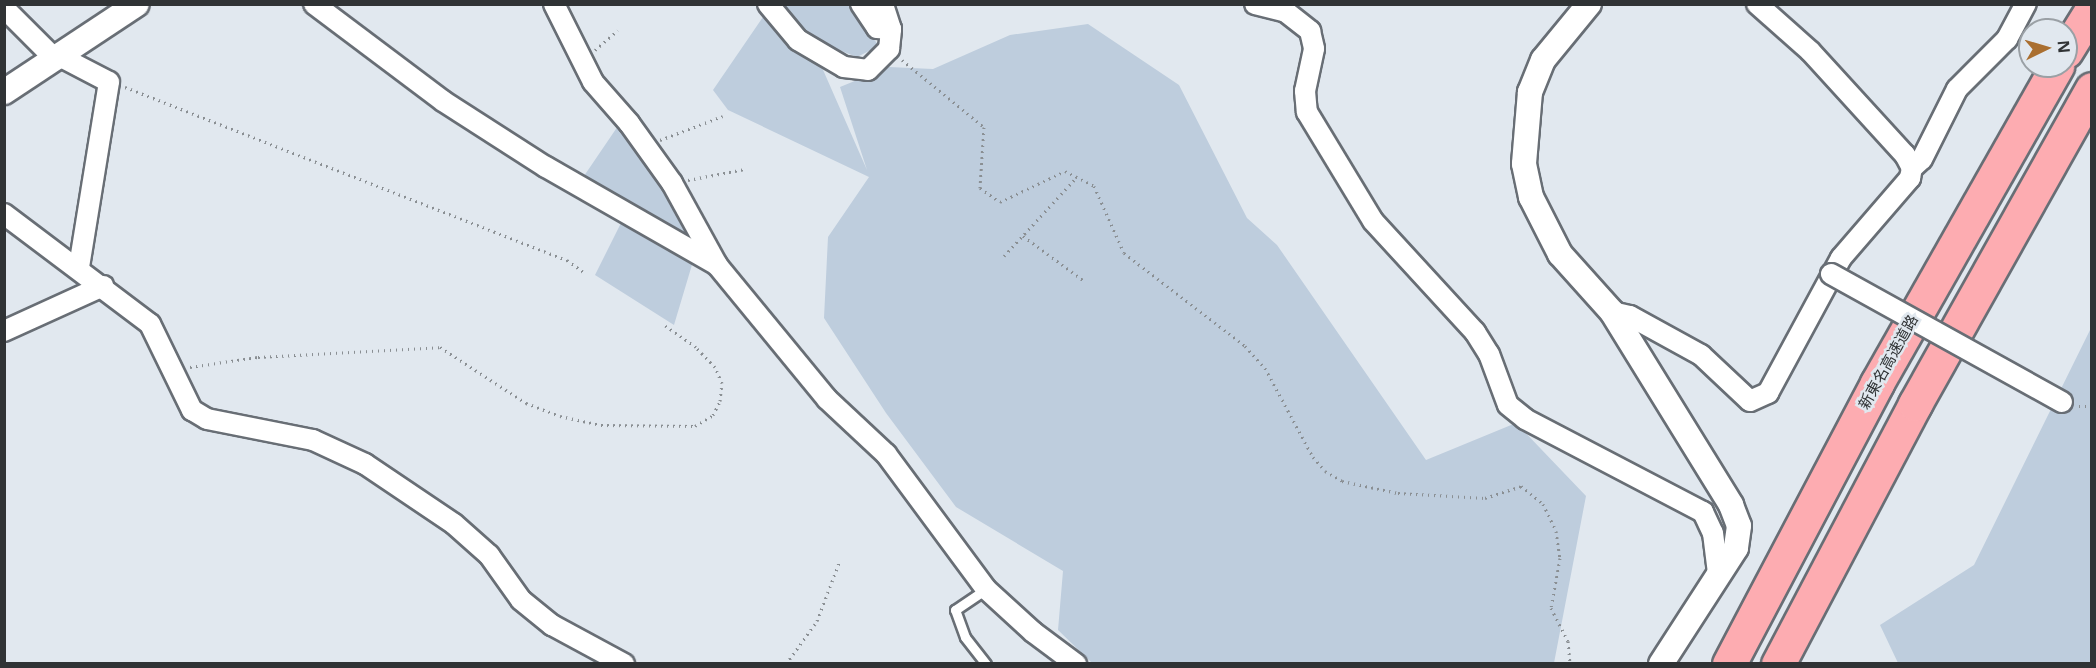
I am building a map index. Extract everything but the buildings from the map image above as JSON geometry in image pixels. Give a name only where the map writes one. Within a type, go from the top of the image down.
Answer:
[{"type":"highway","points":[[2078,31],[2091,9]]},
{"type":"highway","name":"新東名高速道路","points":[[1729,663],[1877,383],[2050,78]]},
{"type":"highway","points":[[1778,663],[1915,404],[2091,89]]},
{"type":"street","points":[[4,92],[137,4]]},
{"type":"street","points":[[314,4],[452,107],[546,167],[717,265]]},
{"type":"street","points":[[554,4],[593,82],[672,183],[717,265],[827,399],[886,454],[986,589],[1033,632],[1076,663]]},
{"type":"street","points":[[768,4],[798,40],[844,67],[868,70],[889,49],[891,29],[883,4]]},
{"type":"street","points":[[861,4],[877,28],[891,29]]},
{"type":"street","points":[[1255,4],[1286,12],[1310,31],[1314,49],[1305,91],[1307,112],[1373,221],[1475,332],[1489,354],[1508,405],[1525,419],[1703,512],[1713,533],[1718,573]]},
{"type":"street","points":[[1589,4],[1572,21],[1538,71],[1528,101],[1524,164],[1544,227],[1560,254],[1612,312],[1731,505],[1739,526],[1736,548],[1661,663]]},
{"type":"street","points":[[1612,312],[1630,316],[1701,355],[1750,401],[1768,393],[1830,274],[1867,225],[1910,178],[1911,168],[1905,155],[1810,51],[1757,4]]},
{"type":"street","points":[[1911,168],[1922,159],[1957,89],[2007,39],[2026,4]]},
{"type":"street","points":[[4,8],[58,58],[109,82],[79,267]]},
{"type":"street","points":[[4,214],[79,267],[150,324],[192,410],[207,420],[314,440],[365,464],[454,524],[489,555],[521,600],[552,625],[624,663]]},
{"type":"street","points":[[1830,274],[2062,402]]},
{"type":"street","points":[[4,331],[103,286]]},
{"type":"lane","points":[[986,589],[955,610],[965,637],[986,663]]},
{"type":"path","points":[[583,60],[618,30]]},
{"type":"path","points":[[889,49],[984,127],[980,188],[1000,202],[1065,171],[1094,186],[1124,253],[1245,346],[1264,368],[1313,457],[1325,471],[1341,481],[1398,493],[1485,498],[1521,486],[1543,504],[1556,531],[1560,558],[1551,608],[1568,641],[1570,663]]},
{"type":"path","points":[[109,82],[567,260],[585,273]]},
{"type":"path","points":[[645,146],[723,116]]},
{"type":"path","points":[[672,183],[745,169]]},
{"type":"path","points":[[1004,256],[1077,177]]},
{"type":"path","points":[[1023,236],[1083,280]]},
{"type":"path","points":[[173,369],[258,357],[440,347],[526,403],[560,416],[601,425],[695,426],[713,415],[720,401],[722,383],[715,367],[696,347],[663,324]]},
{"type":"path","points":[[786,663],[818,621],[840,560]]},
{"type":"shaded area","points":[[780,5],[848,5],[879,46],[857,57],[831,47],[784,15]]},
{"type":"shaded area","points":[[767,11],[820,63],[867,170],[840,87],[889,67],[933,69],[1010,35],[1088,24],[1179,85],[1247,218],[1277,245],[1426,460],[1516,423],[1586,496],[1554,663],[1092,663],[1058,630],[1063,571],[956,507],[886,413],[824,318],[828,237],[869,177],[728,110],[713,90]]},
{"type":"shaded area","points":[[620,123],[676,197],[697,248],[674,325],[595,275],[627,211],[584,176]]},
{"type":"shaded area","points":[[2091,328],[2091,663],[1898,663],[1880,625],[1974,565]]}]
